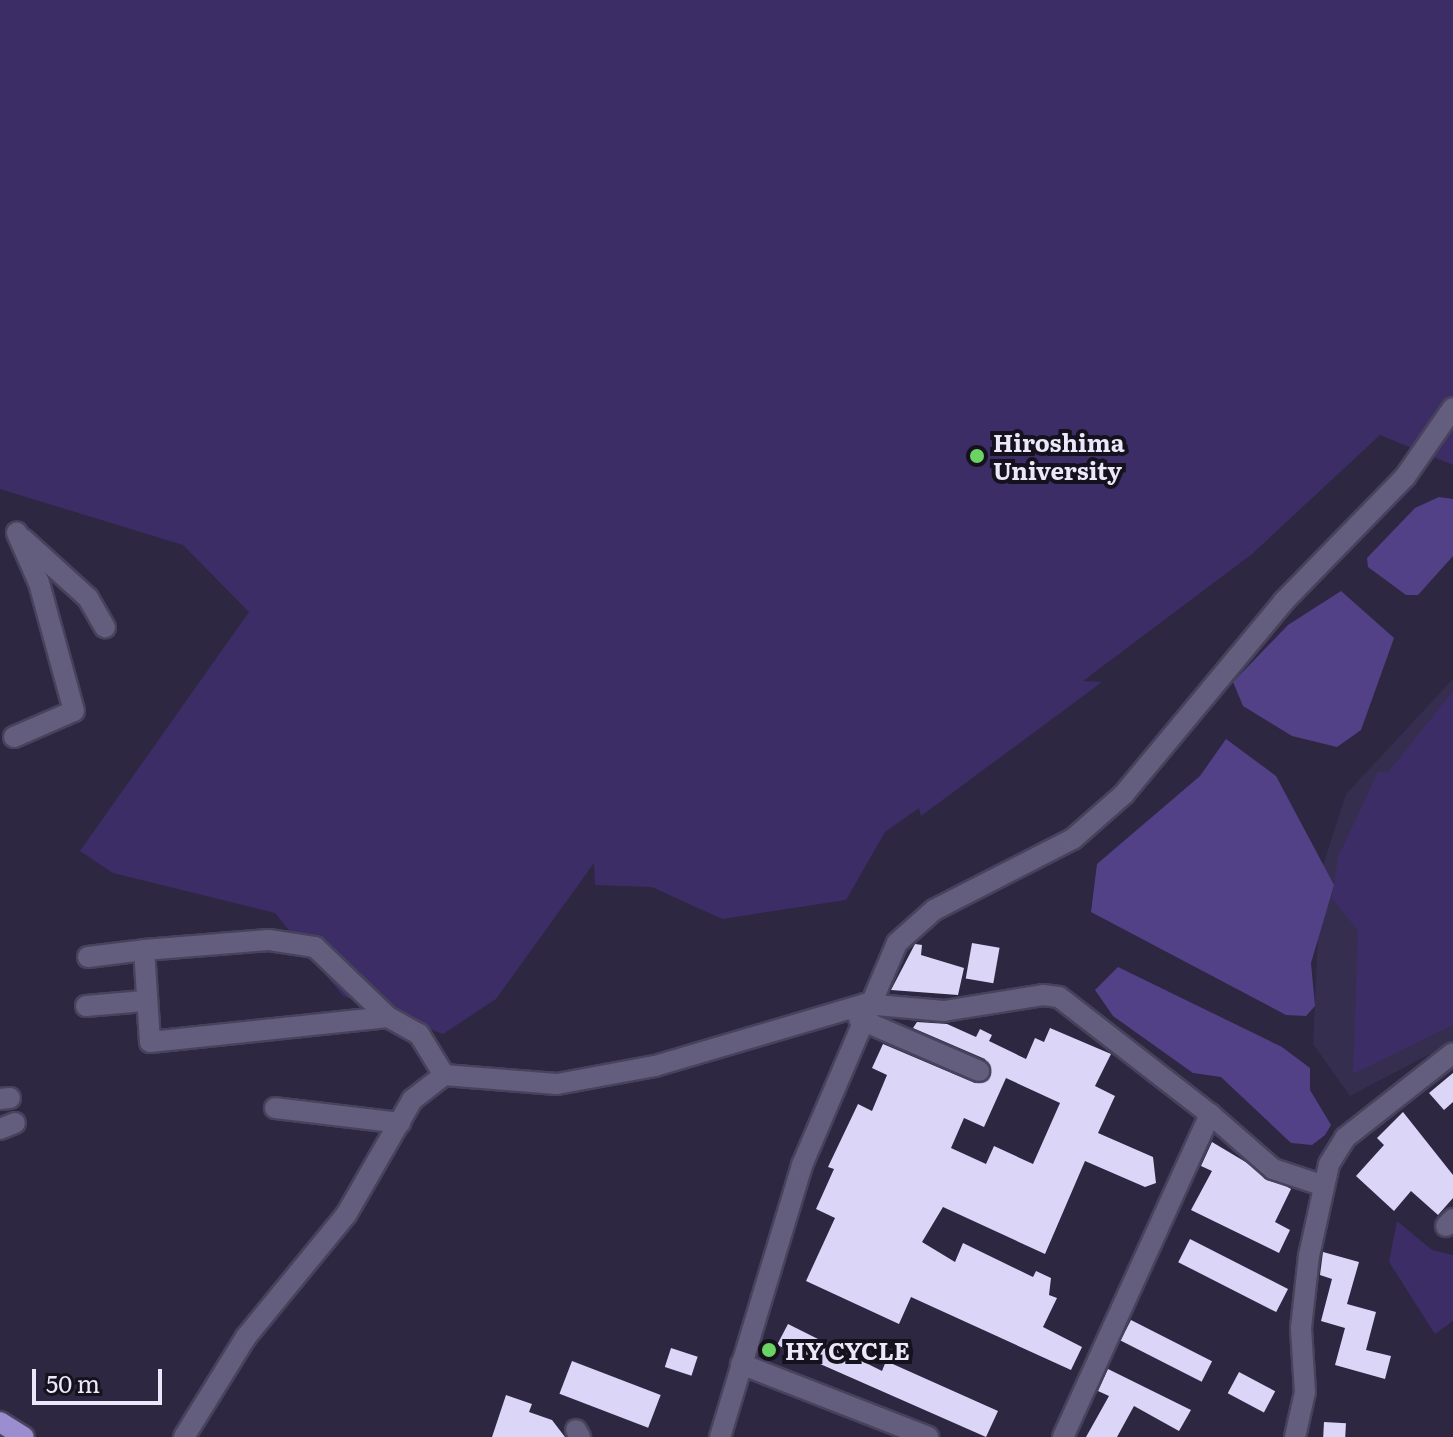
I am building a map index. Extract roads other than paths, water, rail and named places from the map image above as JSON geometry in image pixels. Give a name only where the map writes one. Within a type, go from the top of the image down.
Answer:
[{"type":"main road","points":[[0,1422],[24,1437]]},
{"type":"street","points":[[720,1437],[802,1165],[862,1012],[897,943],[934,910],[1073,839],[1124,794],[1284,601],[1405,477],[1453,408]]},
{"type":"street","points":[[8,535],[88,598],[105,627]]},
{"type":"street","points":[[8,535],[39,583],[74,711],[14,737]]},
{"type":"street","points":[[88,957],[269,940],[315,947],[388,1017],[419,1034],[444,1075]]},
{"type":"street","points":[[144,950],[144,1001],[150,1042],[388,1017]]},
{"type":"street","points":[[184,1437],[246,1337],[346,1215],[412,1100],[444,1075],[577,1081],[862,1012],[944,1011],[1059,997],[1210,1114],[1273,1169],[1324,1186]]},
{"type":"street","points":[[86,1006],[144,1001]]},
{"type":"street","points":[[862,1012],[979,1071]]},
{"type":"street","points":[[1295,1437],[1305,1392],[1301,1328],[1324,1186],[1345,1138],[1453,1053]]},
{"type":"street","points":[[275,1108],[400,1123]]},
{"type":"street","points":[[1063,1437],[1210,1114]]},
{"type":"street","points":[[741,1364],[928,1437]]},
{"type":"place","name":"Hiroshima University","points":[[977,456]]},
{"type":"place","name":"HY CYCLE","points":[[769,1350]]}]
